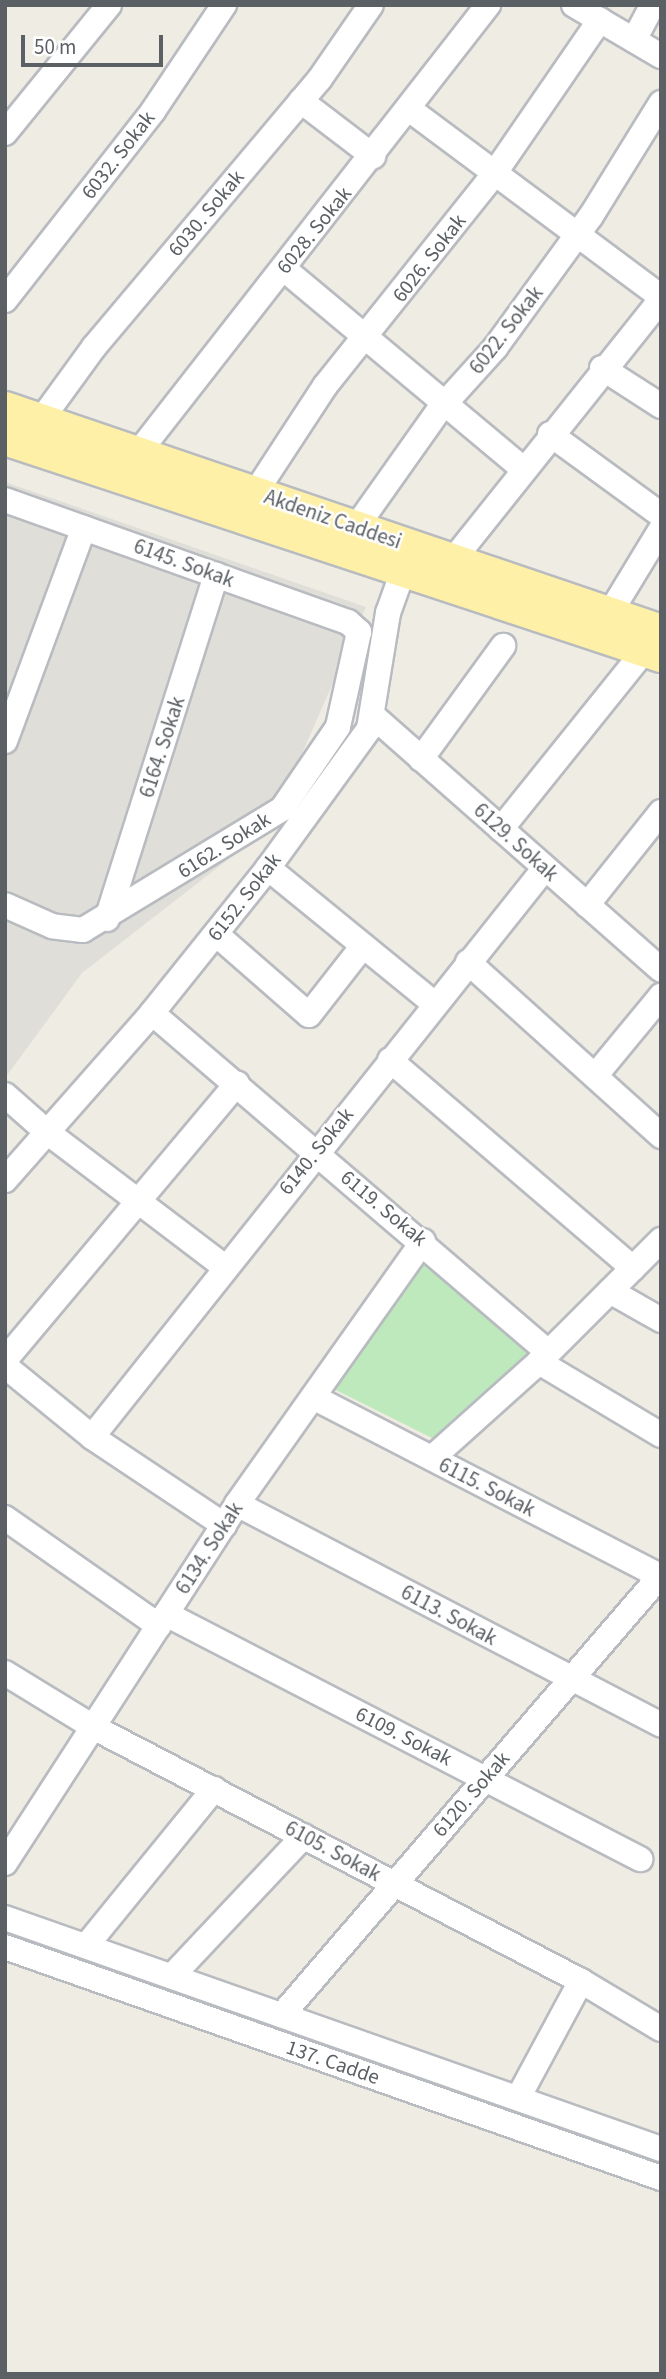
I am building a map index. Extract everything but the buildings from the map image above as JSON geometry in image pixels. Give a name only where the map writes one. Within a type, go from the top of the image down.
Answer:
[{"type":"main road","name":"Akdeniz Caddesi","points":[[5,408],[254,493],[348,538],[403,571],[655,646]]},
{"type":"main road","name":"Akdeniz Caddesi","points":[[5,439],[348,538],[453,560],[610,613],[655,646]]},
{"type":"street","points":[[5,133],[109,5]]},
{"type":"street","name":"6032. Sokak","points":[[5,300],[153,111],[224,5]]},
{"type":"street","name":"6030. Sokak","points":[[41,420],[94,347],[301,101],[371,5]]},
{"type":"street","name":"6028. Sokak","points":[[138,453],[373,156],[488,5]]},
{"type":"street","points":[[574,5],[661,56]]},
{"type":"street","points":[[634,40],[647,13]]},
{"type":"street","name":"6026. Sokak","points":[[254,493],[325,386],[494,174],[600,20]]},
{"type":"street","points":[[301,101],[373,156]]},
{"type":"street","name":"6022. Sokak","points":[[348,538],[445,404],[495,348],[578,233],[661,103]]},
{"type":"street","points":[[409,109],[494,174],[578,233],[661,298],[601,368],[453,560]]},
{"type":"street","points":[[284,269],[522,468]]},
{"type":"street","points":[[601,368],[661,406]]},
{"type":"street","points":[[550,434],[661,515]]},
{"type":"street","name":"6145. Sokak","points":[[5,500],[348,622],[359,632]]},
{"type":"street","points":[[5,741],[84,528]]},
{"type":"street","points":[[610,613],[661,529]]},
{"type":"street","name":"6152. Sokak","points":[[5,1180],[152,1013],[268,868],[369,729],[388,613],[403,571]]},
{"type":"street","name":"6164. Sokak","points":[[107,919],[216,575]]},
{"type":"street","name":"6162. Sokak","points":[[5,905],[62,927],[83,930],[107,919],[282,809],[338,727],[359,632]]},
{"type":"street","points":[[421,759],[503,646]]},
{"type":"street","points":[[501,829],[655,646]]},
{"type":"street","name":"6129. Sokak","points":[[372,715],[660,969]]},
{"type":"street","points":[[587,905],[661,811]]},
{"type":"street","points":[[268,868],[435,1004]]},
{"type":"street","name":"6140. Sokak","points":[[92,1437],[316,1151],[545,868]]},
{"type":"street","points":[[215,934],[309,1014],[363,946]]},
{"type":"street","points":[[468,962],[661,1136]]},
{"type":"street","points":[[595,1076],[661,996]]},
{"type":"street","name":"6119. Sokak","points":[[152,1013],[423,1241],[543,1357],[661,1435]]},
{"type":"street","points":[[390,1060],[633,1268]]},
{"type":"street","points":[[5,1360],[237,1084]]},
{"type":"street","points":[[5,1095],[47,1132],[225,1267]]},
{"type":"street","points":[[432,1458],[543,1357],[661,1240]]},
{"type":"street","name":"6134. Sokak","points":[[5,1863],[237,1504],[423,1241]]},
{"type":"street","points":[[610,1291],[661,1320]]},
{"type":"street","points":[[5,1366],[92,1437],[224,1525]]},
{"type":"street","name":"6115. Sokak","points":[[313,1396],[660,1576]]},
{"type":"street","name":"6113. Sokak","points":[[237,1504],[661,1725]]},
{"type":"street","name":"6109. Sokak","points":[[5,1518],[162,1620],[485,1778],[640,1859]]},
{"type":"street","name":"6120. Sokak","points":[[282,2015],[660,1576]]},
{"type":"street","name":"6105. Sokak","points":[[5,1673],[93,1727],[581,1981],[661,2029]]},
{"type":"street","points":[[86,1947],[214,1789]]},
{"type":"street","points":[[172,1976],[304,1836]]},
{"type":"street","name":"137. Cadde","points":[[5,1918],[518,2098],[658,2143]]},
{"type":"street","name":"137. Cadde","points":[[5,1947],[661,2178]]},
{"type":"street","points":[[518,2098],[581,1981]]},
{"type":"shaded area","points":[[5,482],[366,607],[270,827],[82,973],[5,1078]]},
{"type":"green space","points":[[425,1251],[534,1350],[436,1440],[332,1388]]}]
